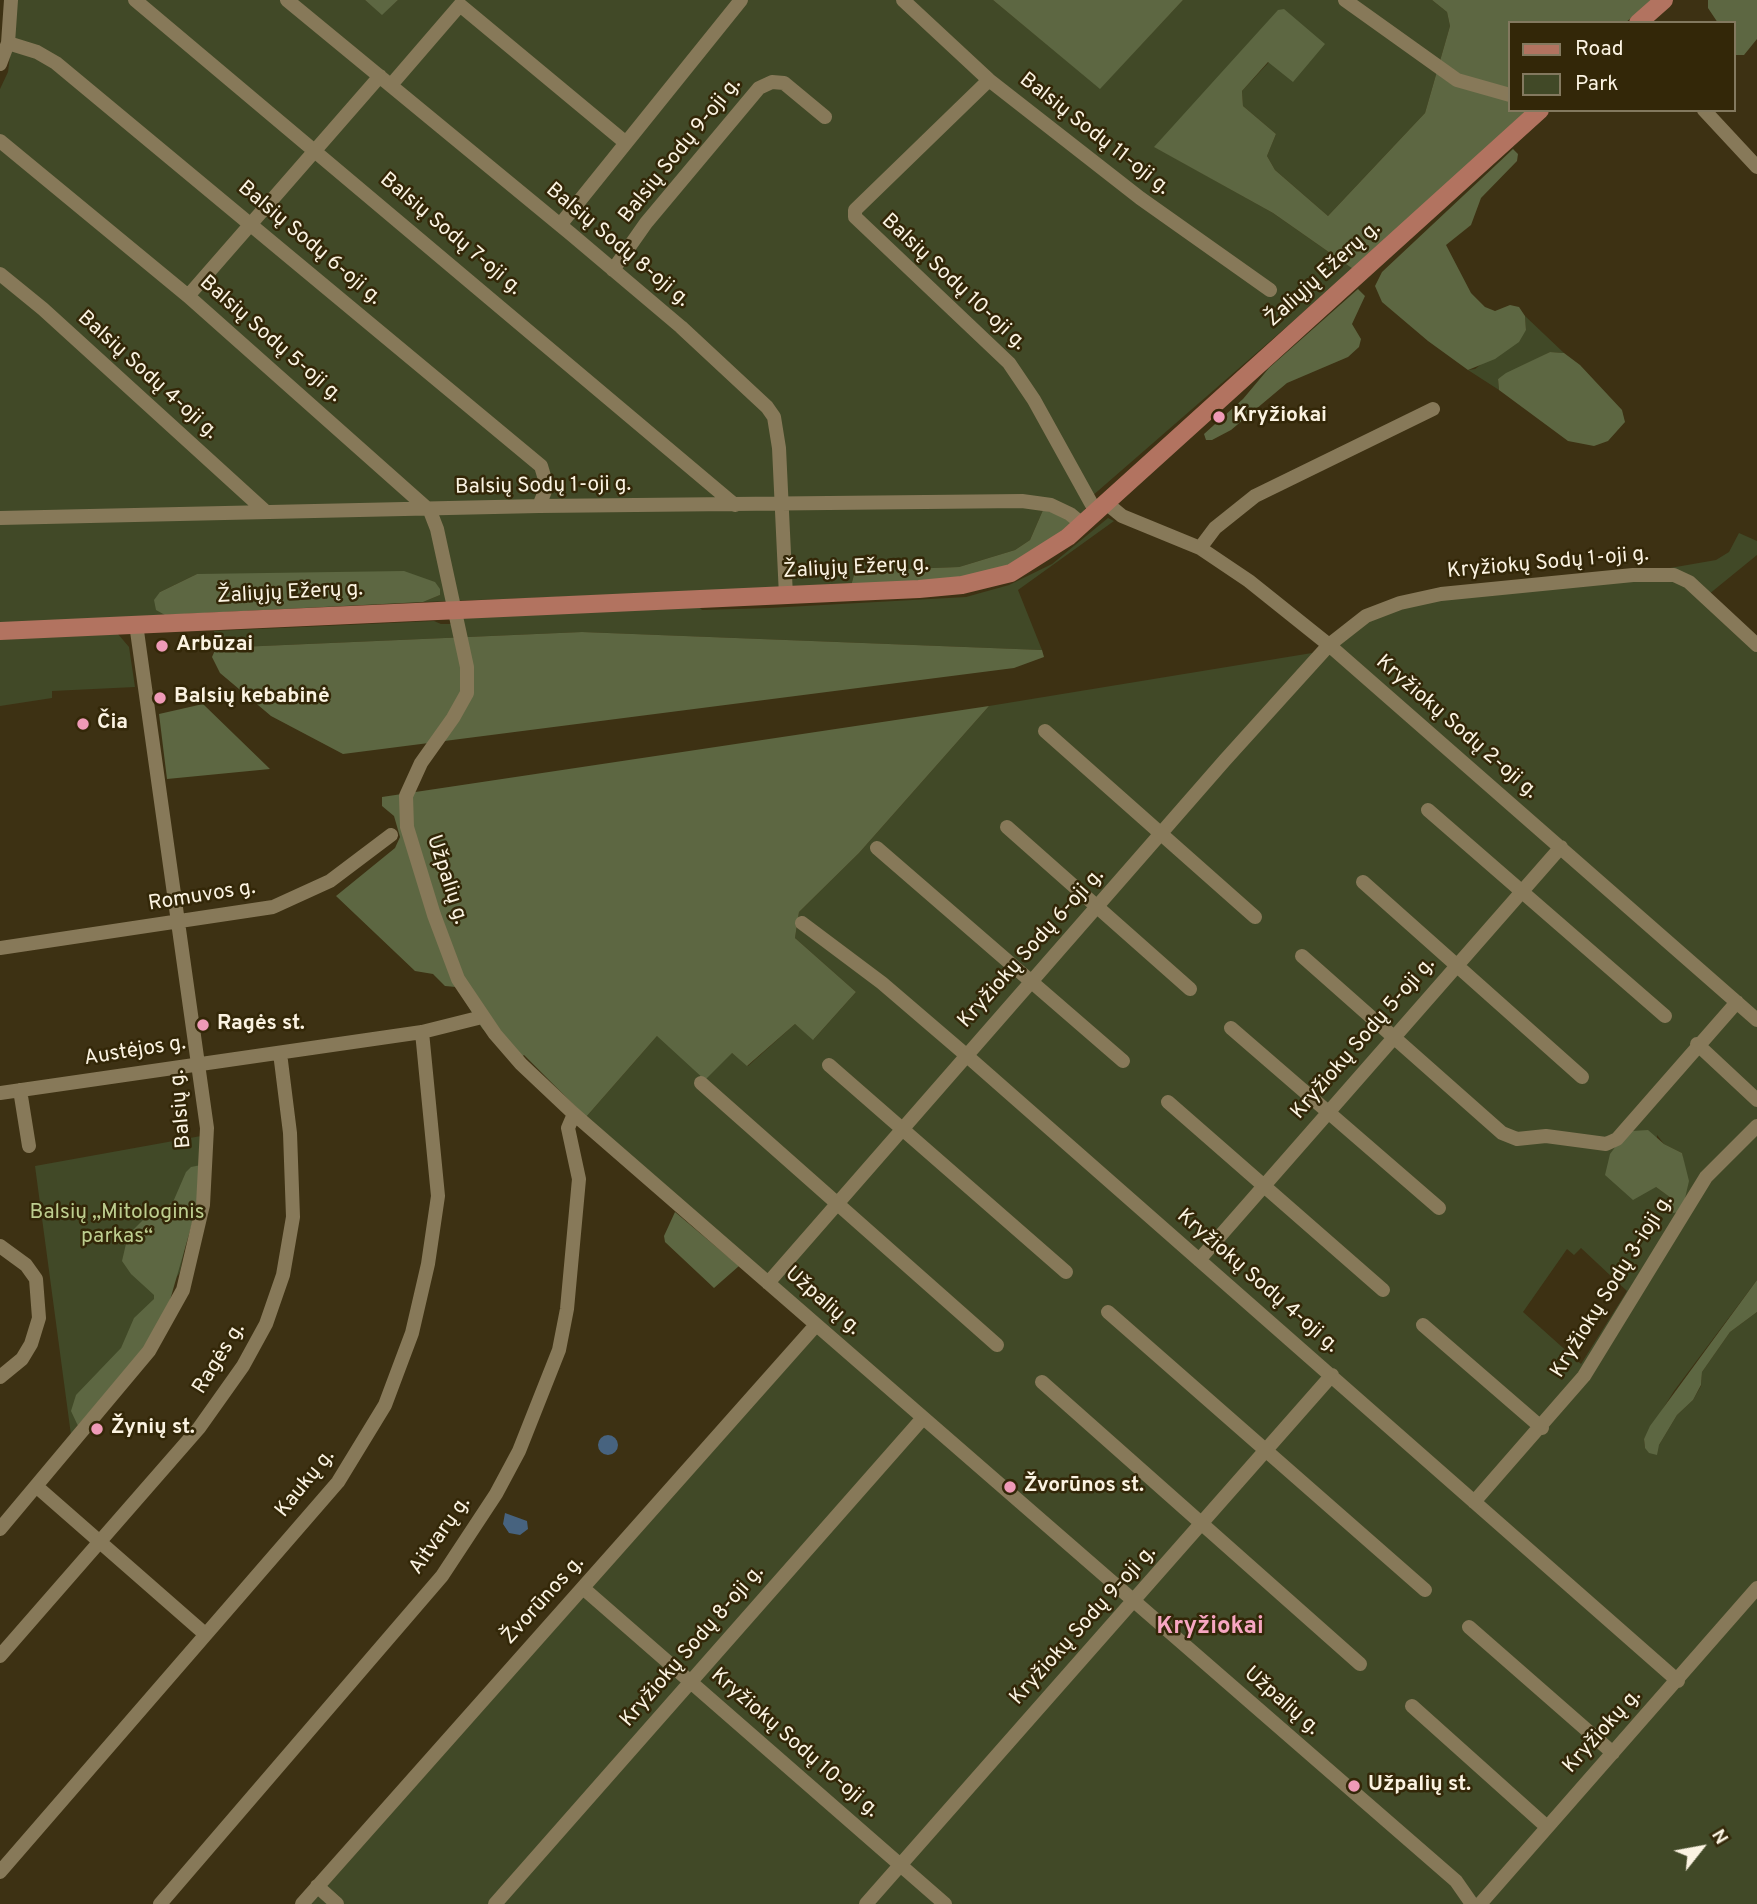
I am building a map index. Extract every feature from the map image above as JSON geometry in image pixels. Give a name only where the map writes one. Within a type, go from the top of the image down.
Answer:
[{"type":"main road","points":[[1640,21],[1664,0]]},
{"type":"main road","name":"Žaliųjų Ežerų g.","points":[[0,631],[786,596],[919,589],[989,580],[1029,564],[1082,524],[1536,112]]},
{"type":"street","points":[[0,64],[8,43],[11,0]]},
{"type":"street","name":"Balsių Sodų 7-oji g.","points":[[135,0],[316,149],[735,505]]},
{"type":"street","name":"Balsių Sodų 8-oji g.","points":[[287,0],[614,270],[771,411],[779,448],[784,505],[786,596]]},
{"type":"street","points":[[560,225],[741,0]]},
{"type":"street","name":"Balsių Sodų 11-oji g.","points":[[903,0],[989,80],[1140,198],[1270,290]]},
{"type":"street","points":[[1345,0],[1457,80],[1508,94]]},
{"type":"street","points":[[188,296],[316,149],[462,3],[626,143]]},
{"type":"street","name":"Balsių Sodų 6-oji g.","points":[[8,43],[56,62],[541,466],[547,480],[538,506]]},
{"type":"street","name":"Balsių Sodų 10-oji g.","points":[[989,80],[855,210],[855,217],[1009,363],[1100,507]]},
{"type":"street","name":"Balsių Sodų 9-oji g.","points":[[614,270],[646,223],[759,88],[772,82],[784,83],[825,117]]},
{"type":"street","points":[[1706,112],[1757,167]]},
{"type":"street","name":"Balsių Sodų 5-oji g.","points":[[0,141],[188,296],[429,511],[437,529],[453,610]]},
{"type":"street","name":"Balsių Sodų 4-oji g.","points":[[0,274],[43,309],[265,511]]},
{"type":"street","points":[[1200,548],[1215,528],[1255,496],[1433,409]]},
{"type":"street","name":"Balsių Sodų 1-oji g.","points":[[0,518],[265,511],[429,511],[538,506],[1023,501],[1051,505],[1070,514],[1082,524]]},
{"type":"street","name":"Kryžiokų Sodų 2-oji g.","points":[[1100,507],[1200,548],[1250,581],[1329,645],[1757,1020]]},
{"type":"street","name":"Kryžiokų Sodų 1-oji g.","points":[[1329,645],[1347,629],[1384,608],[1441,594],[1633,575],[1674,575],[1689,582],[1757,645]]},
{"type":"street","name":"Užpalių g.","points":[[453,610],[467,667],[467,692],[453,718],[421,763],[406,796],[407,827],[445,947],[458,979],[482,1017],[521,1064],[574,1114],[1456,1881],[1472,1904]]},
{"type":"street","name":"Balsių g.","points":[[0,1529],[132,1373],[169,1317],[183,1290],[198,1234],[206,1177],[207,1128],[136,624]]},
{"type":"street","name":"Kryžiokų Sodų 6-oji g.","points":[[768,1283],[965,1055],[1033,983],[1329,645]]},
{"type":"street","points":[[1045,731],[1255,917]]},
{"type":"street","points":[[1428,810],[1665,1016]]},
{"type":"street","points":[[1007,827],[1190,989]]},
{"type":"street","name":"Romuvos g.","points":[[0,947],[225,917],[290,902],[330,881],[391,835]]},
{"type":"street","name":"Kryžiokų Sodų 5-oji g.","points":[[1199,1259],[1561,847]]},
{"type":"street","points":[[877,848],[1123,1061]]},
{"type":"street","points":[[1363,882],[1582,1076]]},
{"type":"street","name":"Kryžiokų Sodų 4-oji g.","points":[[802,923],[882,983],[1678,1681]]},
{"type":"street","points":[[0,942],[0,947]]},
{"type":"street","points":[[1302,956],[1509,1137],[1546,1136],[1606,1144],[1617,1139],[1697,1044],[1737,1002]]},
{"type":"street","name":"Austėjos g.","points":[[0,1093],[422,1032],[482,1017]]},
{"type":"street","points":[[1231,1028],[1439,1208]]},
{"type":"street","name":"Kaukų g.","points":[[0,1872],[338,1482],[369,1435],[398,1373],[428,1264],[438,1196],[422,1032]]},
{"type":"street","points":[[1697,1044],[1757,1100]]},
{"type":"street","name":"Ragės g.","points":[[0,1656],[205,1419],[255,1346],[274,1303],[285,1265],[293,1217],[290,1133],[280,1053]]},
{"type":"street","points":[[829,1065],[1066,1272]]},
{"type":"street","points":[[701,1083],[997,1345]]},
{"type":"street","points":[[20,1090],[29,1146]]},
{"type":"street","points":[[1168,1102],[1383,1290]]},
{"type":"street","name":"Aitvarų g.","points":[[160,1904],[442,1576],[496,1494],[519,1451],[559,1350],[567,1309],[579,1179],[568,1128],[574,1114]]},
{"type":"street","name":"Kryžiokų Sodų 3-ioji g.","points":[[1474,1502],[1542,1428],[1603,1348],[1714,1166],[1741,1144],[1757,1126]]},
{"type":"street","points":[[0,1246],[26,1265],[36,1279],[39,1318],[32,1344],[22,1359],[0,1377]]},
{"type":"street","points":[[1108,1311],[1424,1590]]},
{"type":"street","name":"Žvorūnos g.","points":[[302,1904],[816,1325]]},
{"type":"street","points":[[1423,1325],[1542,1428]]},
{"type":"street","name":"Kryžiokų Sodų 9-oji g.","points":[[866,1904],[1332,1375]]},
{"type":"street","points":[[1042,1382],[1360,1664]]},
{"type":"street","name":"Kryžiokų Sodų 8-oji g.","points":[[495,1904],[923,1418]]},
{"type":"street","points":[[36,1486],[205,1634]]},
{"type":"street","name":"Kryžiokų Sodų 10-oji g.","points":[[583,1588],[945,1904]]},
{"type":"street","name":"Kryžiokų g.","points":[[1480,1904],[1757,1588]]},
{"type":"street","points":[[1469,1627],[1613,1754]]},
{"type":"street","points":[[1412,1706],[1547,1827]]},
{"type":"street","points":[[317,1886],[337,1904]]},
{"type":"green space","points":[[17,0],[365,0],[382,14],[398,0],[993,0],[1100,88],[1183,0],[1432,0],[1447,12],[1450,26],[1425,113],[1328,216],[1275,170],[1267,156],[1276,134],[1243,106],[1242,91],[1269,62],[1284,9],[1155,147],[1273,213],[1353,269],[1091,497],[1080,519],[1043,510],[1030,540],[1015,550],[959,567],[855,571],[851,586],[423,602],[440,595],[197,574],[160,592],[165,615],[0,624],[0,89],[8,72]]},
{"type":"green space","points":[[365,0],[398,0],[382,15]]},
{"type":"green space","points":[[993,0],[1183,0],[1100,89]]},
{"type":"green space","points":[[1432,0],[1653,0],[1627,21],[1508,21],[1508,112],[1527,112],[1353,269],[1273,213],[1154,147],[1278,10],[1284,9],[1325,44],[1293,82],[1268,62],[1242,91],[1243,106],[1276,134],[1267,156],[1275,170],[1328,216],[1425,113],[1450,26],[1447,12]]},
{"type":"green space","points":[[1708,0],[1757,0],[1757,39],[1744,55],[1736,55],[1736,21],[1717,21],[1708,8]]},
{"type":"green space","points":[[1513,149],[1518,154],[1517,161],[1481,198],[1471,225],[1446,245],[1471,293],[1485,307],[1495,311],[1510,305],[1519,307],[1525,316],[1526,330],[1519,342],[1495,359],[1468,370],[1382,302],[1375,286],[1382,272]]},
{"type":"green space","points":[[1358,289],[1365,296],[1352,324],[1361,339],[1359,347],[1348,357],[1287,383],[1231,430],[1212,440],[1206,440],[1204,434],[1243,399],[1269,368]]},
{"type":"green space","points":[[1525,316],[1564,353],[1550,352],[1498,379],[1499,390],[1468,370],[1475,369],[1526,330]]},
{"type":"green space","points":[[1550,352],[1564,353],[1580,365],[1622,410],[1625,422],[1608,441],[1594,446],[1568,441],[1499,390],[1498,379],[1506,373]]},
{"type":"green space","points":[[1043,510],[1080,519],[1036,554],[980,577],[851,586],[855,571],[959,567],[1015,550],[1030,540]]},
{"type":"green space","points":[[1108,518],[1114,521],[1018,590],[1042,650],[582,632],[216,648],[214,631],[434,621],[441,624],[460,624],[464,618],[698,606],[702,610],[769,608],[966,597],[1009,585],[1052,564]]},
{"type":"green space","points":[[1739,533],[1757,541],[1757,555],[1703,599],[1757,648],[1757,1280],[1674,1391],[1644,1439],[1645,1448],[1659,1445],[1677,1415],[1693,1400],[1701,1386],[1702,1372],[1730,1332],[1757,1312],[1757,1904],[307,1904],[815,1319],[586,1117],[657,1036],[732,1053],[748,1066],[795,1024],[814,1039],[856,992],[795,938],[799,912],[859,853],[989,706],[1312,653],[1345,624],[1452,589],[1670,568],[1716,560],[1729,552]],"holes":[[[1657,1135],[1664,1144],[1682,1153],[1686,1175],[1671,1198],[1656,1187]],[[1581,1248],[1627,1291],[1581,1364],[1523,1312],[1567,1249],[1574,1255]]]},
{"type":"green space","points":[[404,571],[435,582],[440,589],[440,595],[423,602],[165,615],[156,610],[154,600],[160,592],[197,574]]},
{"type":"green space","points":[[582,632],[1042,650],[1044,657],[1014,668],[343,754],[271,716],[220,673],[212,657],[216,648]]},
{"type":"green space","points":[[118,634],[129,647],[135,687],[52,691],[52,698],[0,706],[0,636]]},
{"type":"green space","points":[[203,704],[270,769],[167,779],[159,714]]},
{"type":"green space","points":[[989,706],[859,853],[799,912],[795,938],[856,992],[813,1040],[795,1024],[747,1066],[732,1053],[705,1080],[657,1036],[586,1117],[524,1055],[513,1064],[482,1028],[456,987],[445,986],[433,974],[415,971],[336,896],[395,848],[400,837],[394,816],[382,806],[382,797]]},
{"type":"green space","points":[[1648,1130],[1664,1144],[1682,1153],[1689,1181],[1683,1207],[1679,1212],[1673,1213],[1669,1209],[1671,1198],[1656,1187],[1633,1200],[1605,1175],[1610,1154],[1616,1146],[1632,1131]]},
{"type":"green space","name":"Balsių „Mitologinis parkas“","points":[[201,1136],[201,1165],[180,1272],[71,1435],[35,1166]]},
{"type":"green space","points":[[201,1165],[196,1210],[168,1307],[141,1352],[78,1426],[71,1411],[76,1395],[121,1348],[134,1318],[154,1299],[154,1295],[131,1274],[122,1261],[128,1235],[148,1215],[173,1202],[186,1172],[191,1167]]},
{"type":"green space","points":[[675,1212],[739,1266],[714,1288],[665,1242],[664,1236]]},
{"type":"green space","points":[[1757,1280],[1757,1312],[1730,1332],[1702,1372],[1701,1385],[1693,1400],[1677,1415],[1659,1445],[1657,1455],[1649,1453],[1644,1439],[1650,1426]]},
{"type":"water","points":[[608,1435],[615,1438],[618,1445],[615,1452],[608,1455],[601,1452],[598,1445],[601,1438]]},
{"type":"water","points":[[505,1513],[527,1521],[528,1529],[520,1535],[509,1533],[503,1524]]},
{"type":"place","name":"Kryžiokai","points":[[1219,417]]},
{"type":"place","name":"Arbūzai","points":[[162,646]]},
{"type":"place","name":"Balsių kebabinė","points":[[160,698]]},
{"type":"place","name":"Čia","points":[[83,724]]},
{"type":"place","name":"Ragės st.","points":[[203,1025]]},
{"type":"place","name":"Žynių st.","points":[[97,1429]]},
{"type":"place","name":"Žvorūnos st.","points":[[1010,1487]]},
{"type":"place","name":"Užpalių st.","points":[[1354,1786]]},
{"type":"district","name":"Kryžiokai","points":[[1210,1628]]}]
